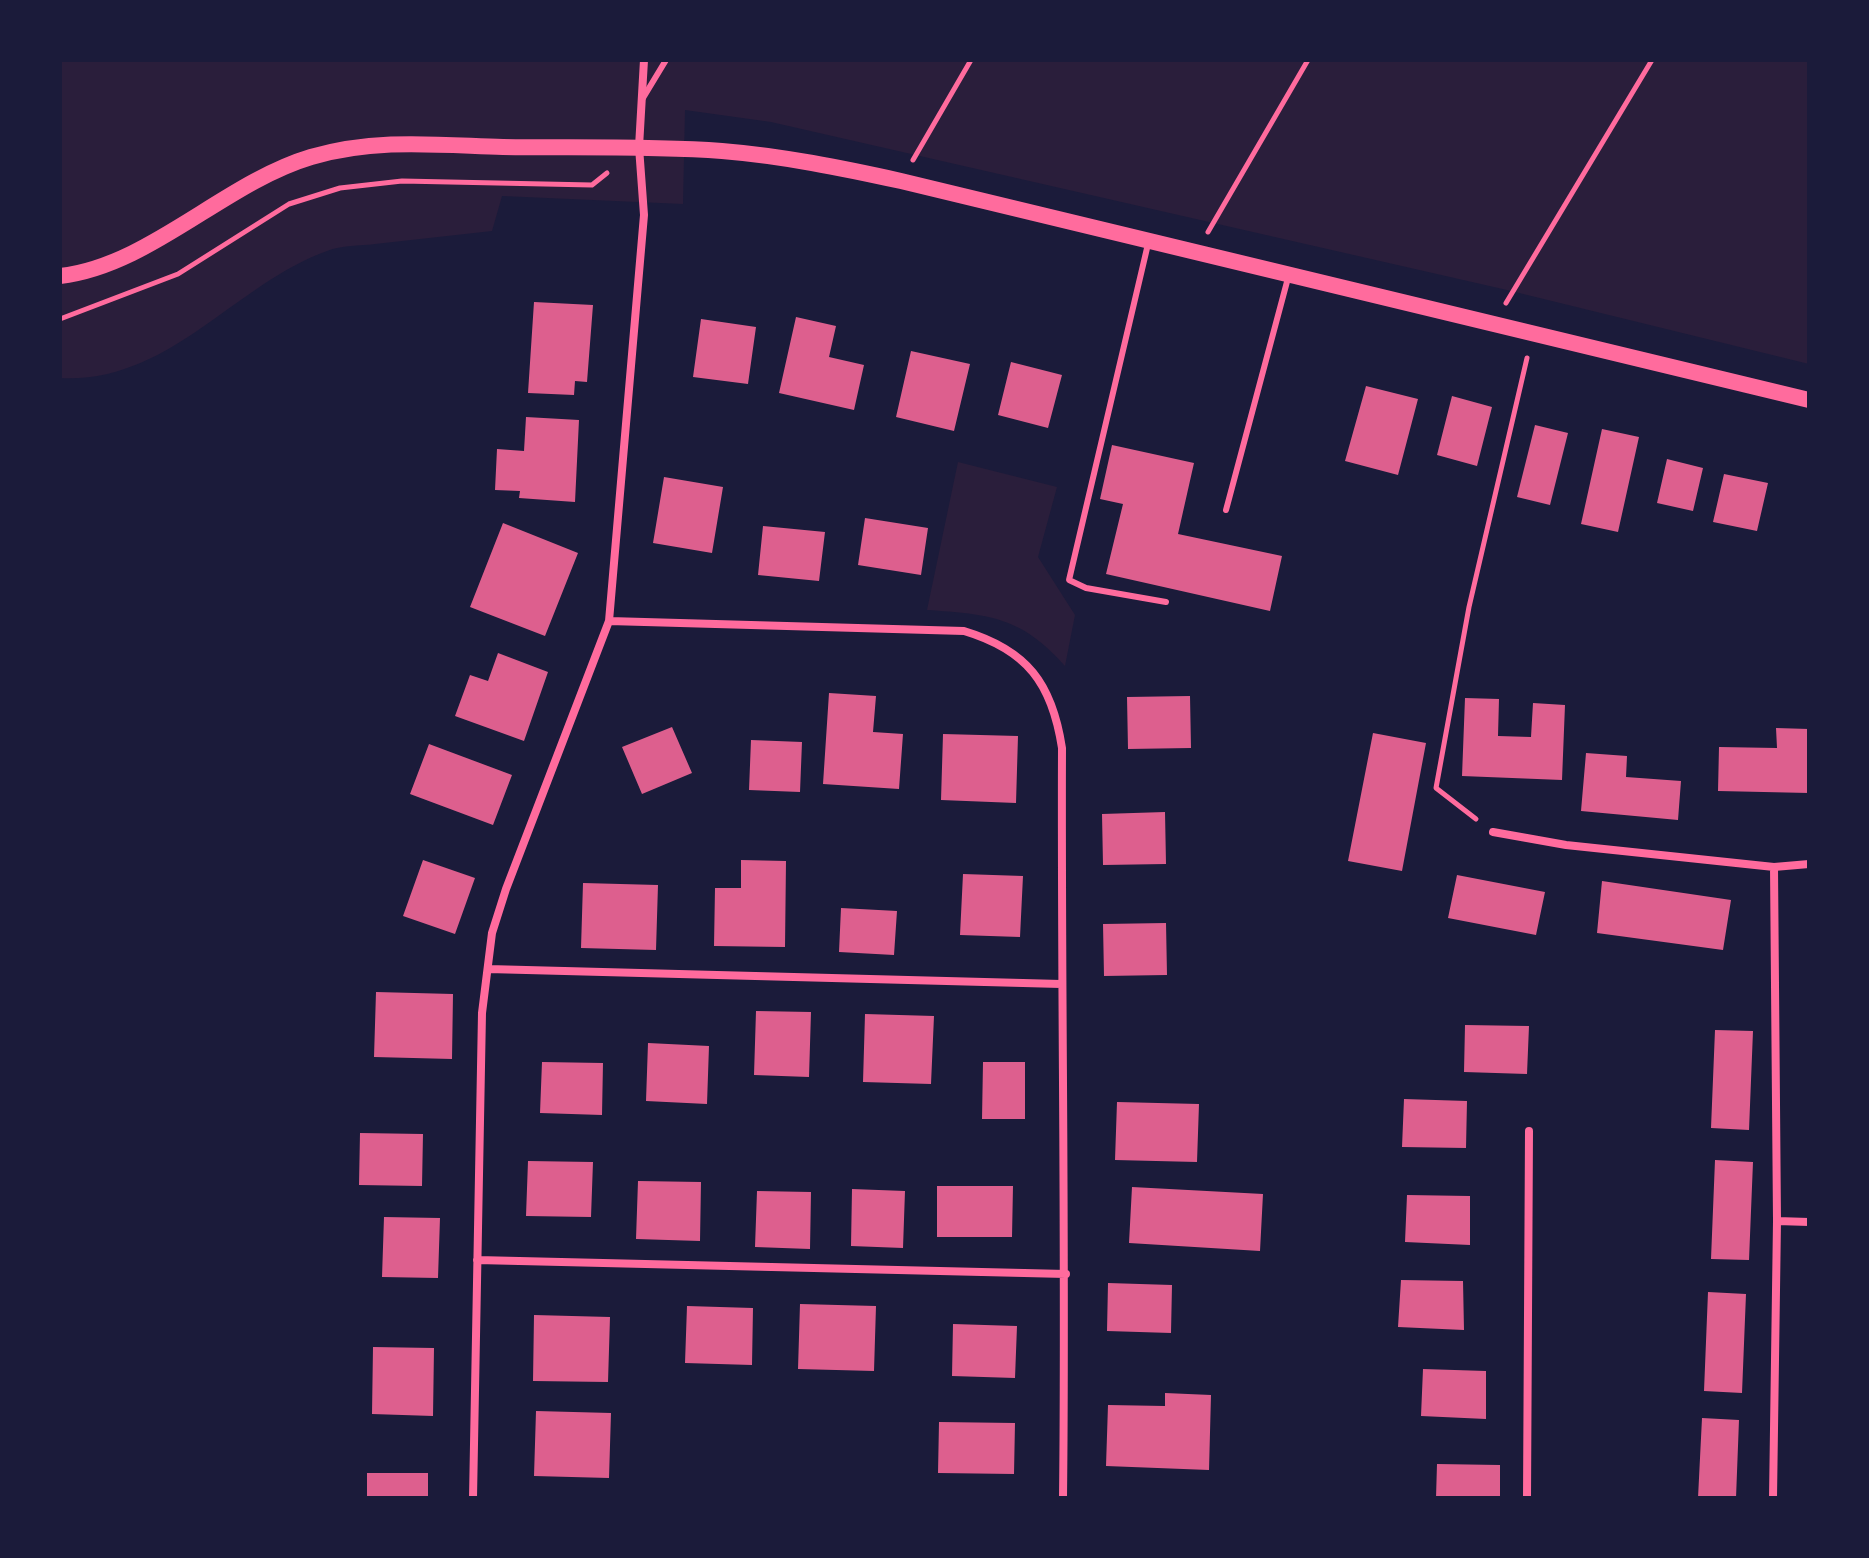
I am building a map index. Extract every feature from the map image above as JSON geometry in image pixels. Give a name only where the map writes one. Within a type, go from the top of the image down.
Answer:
[{"type":"main road","points":[[60,276],[120,258],[265,176],[308,158],[340,150],[416,141],[502,147],[639,147],[809,161],[1197,250],[1809,400]]},
{"type":"street","points":[[473,1498],[482,1013],[492,933],[506,889],[609,621],[644,215],[639,147],[644,60]]},
{"type":"street","points":[[609,621],[964,631],[990,639],[1015,653],[1032,669],[1046,692],[1058,720],[1062,748],[1061,984],[1066,1274],[1063,1498]]},
{"type":"street","points":[[1493,832],[1566,845],[1774,867],[1809,864]]},
{"type":"street","points":[[1773,1498],[1777,1221],[1774,867]]},
{"type":"street","points":[[488,969],[1061,984]]},
{"type":"street","points":[[1527,1498],[1529,1131]]},
{"type":"street","points":[[1777,1221],[1809,1222]]},
{"type":"street","points":[[477,1260],[1066,1274]]},
{"type":"lane","points":[[640,103],[666,60]]},
{"type":"lane","points":[[1149,239],[1069,580],[1086,588],[1166,602]]},
{"type":"lane","points":[[1226,510],[1289,273]]},
{"type":"path","points":[[901,181],[971,60]]},
{"type":"path","points":[[1197,250],[1308,60]]},
{"type":"path","points":[[1494,324],[1652,60]]},
{"type":"path","points":[[60,319],[178,274],[289,204],[340,188],[402,181],[592,185],[639,147]]},
{"type":"path","points":[[1493,832],[1436,788],[1469,607],[1533,333]]},
{"type":"shaded area","points":[[60,60],[1809,60],[1809,364],[1507,290],[771,122],[685,110],[683,204],[502,196],[492,231],[332,249],[293,266],[168,349],[134,365],[99,376],[60,378]]},
{"type":"shaded area","points":[[958,462],[1057,487],[1038,557],[1075,615],[1065,666],[1034,637],[1003,621],[927,610]]},
{"type":"building","points":[[534,302],[593,305],[587,382],[575,381],[574,395],[528,393]]},
{"type":"building","points":[[796,317],[836,326],[829,357],[864,365],[854,410],[779,393]]},
{"type":"building","points":[[701,319],[756,327],[748,384],[693,377]]},
{"type":"building","points":[[911,351],[970,364],[954,431],[896,417]]},
{"type":"building","points":[[1011,362],[1062,375],[1048,428],[998,415]]},
{"type":"building","points":[[1366,386],[1418,399],[1398,475],[1345,461]]},
{"type":"building","points":[[1452,396],[1492,407],[1477,466],[1437,455]]},
{"type":"building","points":[[526,417],[579,420],[575,502],[519,498],[520,491],[495,490],[497,449],[524,451]]},
{"type":"building","points":[[1535,425],[1568,433],[1550,505],[1517,497]]},
{"type":"building","points":[[1602,429],[1639,437],[1618,532],[1581,524]]},
{"type":"building","points":[[1112,445],[1194,463],[1178,534],[1282,556],[1270,611],[1106,574],[1123,504],[1100,499]]},
{"type":"building","points":[[1667,459],[1703,468],[1693,511],[1657,503]]},
{"type":"building","points":[[1724,474],[1768,483],[1757,531],[1713,522]]},
{"type":"building","points":[[664,477],[723,487],[712,553],[653,543]]},
{"type":"building","points":[[865,518],[928,528],[921,575],[858,565]]},
{"type":"building","points":[[503,523],[578,553],[545,636],[470,607]]},
{"type":"building","points":[[763,526],[825,532],[819,581],[758,575]]},
{"type":"building","points":[[498,653],[548,672],[524,741],[455,716],[470,675],[488,681]]},
{"type":"building","points":[[829,693],[876,696],[873,732],[903,734],[899,789],[823,784]]},
{"type":"building","points":[[1190,696],[1191,748],[1128,749],[1127,697]]},
{"type":"building","points":[[1465,698],[1499,699],[1498,736],[1531,737],[1533,703],[1565,705],[1562,780],[1462,776]]},
{"type":"building","points":[[672,727],[692,773],[642,794],[622,747]]},
{"type":"building","points":[[1776,728],[1809,729],[1809,793],[1718,791],[1719,747],[1777,748]]},
{"type":"building","points":[[1373,733],[1426,743],[1402,871],[1348,861]]},
{"type":"building","points":[[943,734],[1018,736],[1016,803],[941,800]]},
{"type":"building","points":[[751,740],[802,742],[800,792],[749,790]]},
{"type":"building","points":[[429,744],[512,775],[493,825],[410,794]]},
{"type":"building","points":[[1586,753],[1627,756],[1626,777],[1681,781],[1678,820],[1581,811]]},
{"type":"building","points":[[1165,812],[1166,864],[1103,865],[1102,814]]},
{"type":"building","points":[[423,860],[475,878],[455,934],[403,916]]},
{"type":"building","points":[[741,860],[786,861],[785,947],[714,946],[715,888],[741,888]]},
{"type":"building","points":[[963,874],[1023,876],[1020,937],[960,935]]},
{"type":"building","points":[[1457,875],[1545,892],[1536,935],[1448,918]]},
{"type":"building","points":[[1602,881],[1731,900],[1723,950],[1597,933]]},
{"type":"building","points":[[583,883],[658,885],[656,950],[581,948]]},
{"type":"building","points":[[841,908],[897,911],[894,955],[839,952]]},
{"type":"building","points":[[1166,923],[1167,975],[1104,976],[1103,924]]},
{"type":"building","points":[[376,992],[453,994],[452,1059],[374,1057]]},
{"type":"building","points":[[756,1011],[811,1012],[809,1077],[754,1075]]},
{"type":"building","points":[[865,1014],[934,1016],[931,1084],[863,1082]]},
{"type":"building","points":[[1465,1025],[1529,1026],[1527,1074],[1464,1072]]},
{"type":"building","points":[[1715,1030],[1753,1031],[1749,1130],[1711,1128]]},
{"type":"building","points":[[648,1043],[709,1046],[707,1104],[646,1101]]},
{"type":"building","points":[[542,1062],[603,1063],[602,1115],[540,1113]]},
{"type":"building","points":[[983,1062],[1025,1062],[1025,1119],[982,1119]]},
{"type":"building","points":[[1404,1099],[1467,1101],[1466,1148],[1402,1147]]},
{"type":"building","points":[[1117,1102],[1199,1104],[1197,1162],[1115,1160]]},
{"type":"building","points":[[360,1133],[423,1134],[422,1186],[359,1185]]},
{"type":"building","points":[[1715,1160],[1753,1162],[1749,1260],[1711,1259]]},
{"type":"building","points":[[528,1161],[593,1162],[591,1217],[526,1216]]},
{"type":"building","points":[[638,1181],[701,1182],[700,1241],[636,1239]]},
{"type":"building","points":[[937,1186],[1013,1186],[1012,1237],[937,1237]]},
{"type":"building","points":[[1132,1187],[1263,1194],[1260,1251],[1129,1243]]},
{"type":"building","points":[[852,1189],[905,1191],[903,1248],[851,1246]]},
{"type":"building","points":[[757,1191],[811,1192],[810,1249],[755,1247]]},
{"type":"building","points":[[1407,1195],[1470,1196],[1470,1245],[1405,1242]]},
{"type":"building","points":[[384,1217],[440,1218],[438,1278],[382,1277]]},
{"type":"building","points":[[1401,1280],[1463,1281],[1464,1330],[1398,1327]]},
{"type":"building","points":[[1108,1283],[1172,1285],[1171,1333],[1107,1331]]},
{"type":"building","points":[[1708,1292],[1746,1294],[1742,1393],[1704,1391]]},
{"type":"building","points":[[800,1304],[876,1306],[874,1371],[798,1369]]},
{"type":"building","points":[[687,1306],[753,1308],[752,1365],[685,1363]]},
{"type":"building","points":[[534,1315],[610,1317],[608,1382],[533,1381]]},
{"type":"building","points":[[953,1324],[1017,1326],[1015,1378],[952,1376]]},
{"type":"building","points":[[373,1347],[434,1348],[433,1416],[372,1414]]},
{"type":"building","points":[[1423,1369],[1486,1371],[1486,1419],[1421,1416]]},
{"type":"building","points":[[1165,1393],[1211,1395],[1209,1470],[1106,1466],[1108,1405],[1165,1406]]},
{"type":"building","points":[[536,1411],[611,1413],[609,1478],[534,1476]]},
{"type":"building","points":[[1702,1418],[1739,1420],[1736,1498],[1698,1498]]},
{"type":"building","points":[[939,1422],[1015,1423],[1014,1474],[938,1473]]},
{"type":"building","points":[[1437,1464],[1500,1465],[1500,1498],[1436,1498]]},
{"type":"building","points":[[367,1473],[428,1473],[428,1498],[367,1498]]}]
